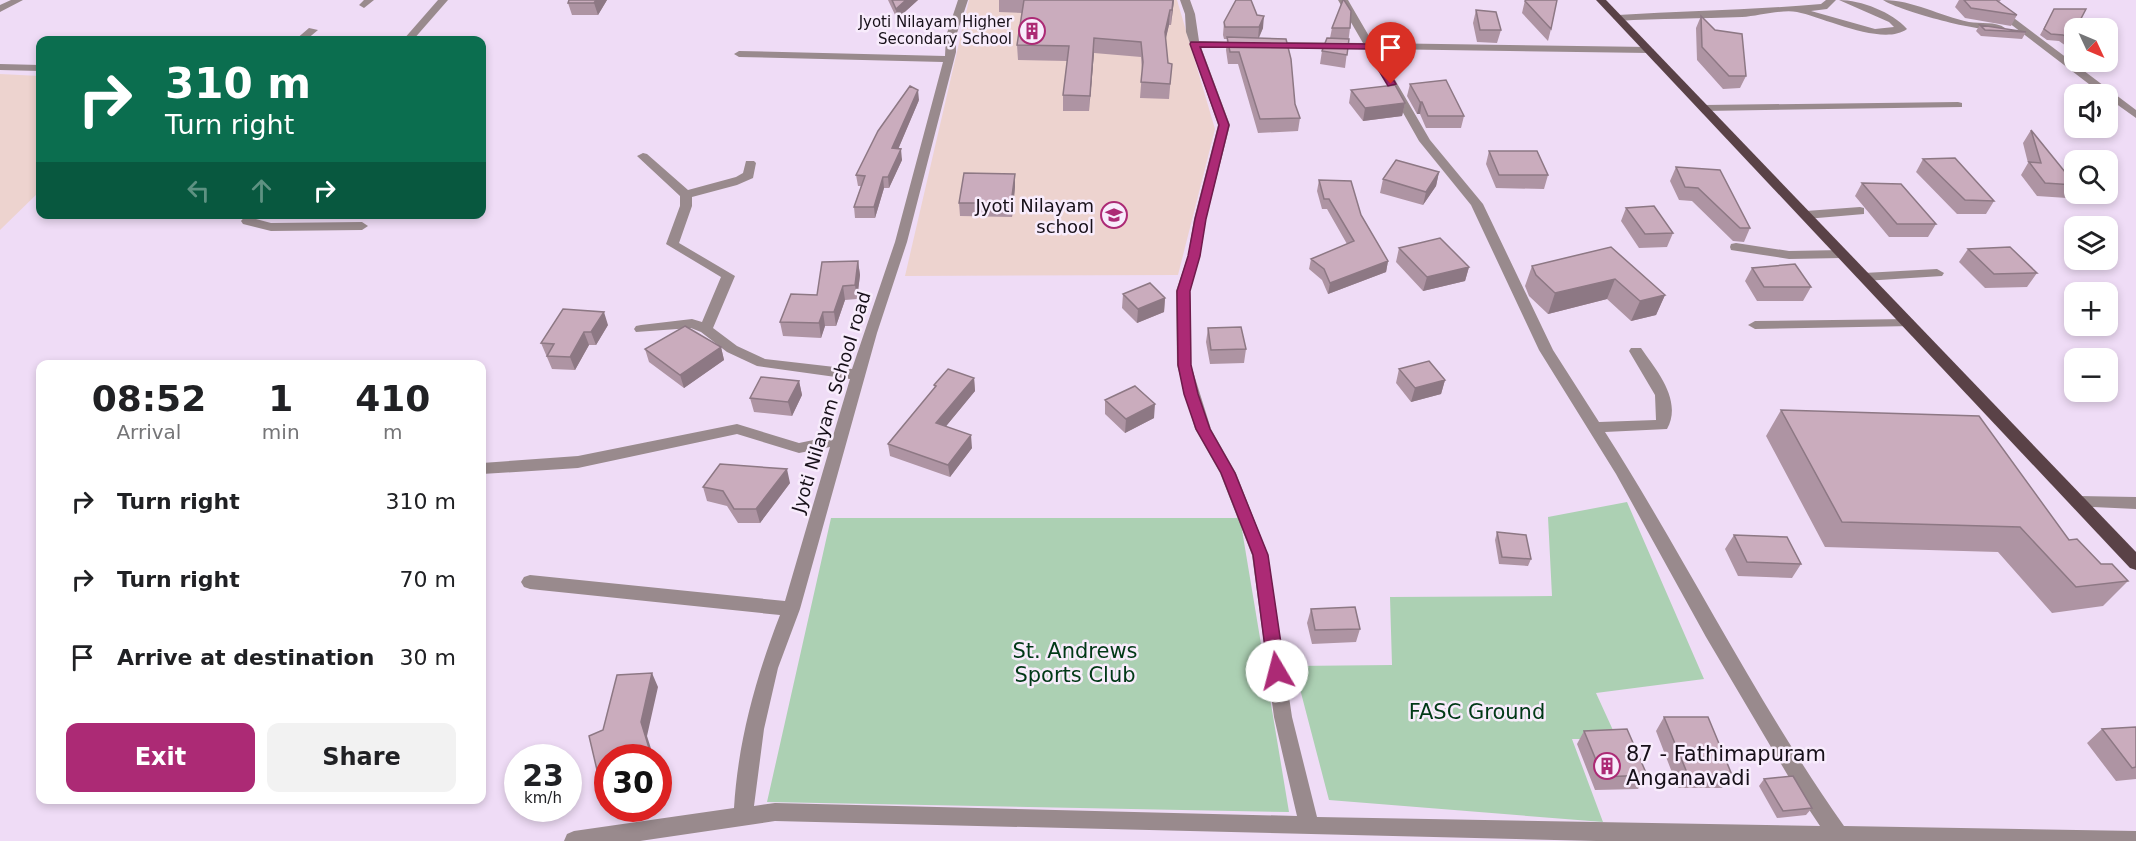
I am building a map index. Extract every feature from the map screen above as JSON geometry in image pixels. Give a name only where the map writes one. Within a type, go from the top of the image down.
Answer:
[{"type":"main road","points":[[1601,0],[2136,563]]},
{"type":"street","points":[[0,9],[18,0]]},
{"type":"street","points":[[412,36],[443,0]]},
{"type":"street","name":"Jyoti Nilayam School road","points":[[744,816],[754,729],[769,668],[791,609],[870,333],[902,242],[949,59],[951,36],[963,0]]},
{"type":"street","points":[[1185,0],[1195,44],[1224,125],[1184,291],[1184,365],[1203,429],[1228,473],[1260,555],[1283,717],[1309,826]]},
{"type":"street","points":[[1343,0],[1425,141],[1477,204],[1546,350],[1596,427],[1718,642],[1807,790],[1839,836]]},
{"type":"street","points":[[1618,18],[1681,14],[1742,14],[1824,7],[1832,0]]},
{"type":"street","points":[[1800,9],[1807,15],[1875,32],[1902,30],[1892,20],[1844,0]]},
{"type":"street","points":[[1888,0],[1968,25],[2014,31],[2040,40]]},
{"type":"street","points":[[1984,0],[2040,40],[2136,115]]},
{"type":"street","points":[[305,36],[313,30]]},
{"type":"street","points":[[1195,44],[1253,45]]},
{"type":"street","points":[[1264,45],[1649,50]]},
{"type":"street","points":[[739,54],[949,59]]},
{"type":"street","points":[[0,67],[36,69]]},
{"type":"street","points":[[1704,108],[1958,105]]},
{"type":"street","points":[[643,156],[686,195],[686,206],[672,244],[728,276],[706,329]]},
{"type":"street","points":[[686,195],[698,189],[734,184],[749,175],[750,163]]},
{"type":"street","points":[[1806,215],[1860,211]]},
{"type":"street","points":[[249,219],[247,221],[271,227],[362,226]]},
{"type":"street","points":[[1736,247],[1789,255],[1842,254]]},
{"type":"street","points":[[1864,277],[1937,273]]},
{"type":"street","points":[[641,329],[692,323],[706,329],[732,349],[762,363],[859,375]]},
{"type":"street","points":[[1755,325],[1908,323]]},
{"type":"street","points":[[1596,427],[1662,425],[1666,415],[1662,393],[1636,351]]},
{"type":"street","points":[[486,468],[578,462],[737,429],[799,448],[839,440]]},
{"type":"street","points":[[2078,502],[2136,503]]},
{"type":"street","points":[[530,582],[791,609]]},
{"type":"street","points":[[574,841],[775,812],[1309,826],[2136,841]]},
{"type":"shaded area","points":[[969,0],[1177,0],[1215,129],[1178,275],[905,276]]},
{"type":"shaded area","points":[[0,74],[36,76],[36,195],[0,230]]},
{"type":"green space","name":"FASC Ground","points":[[1627,502],[1704,679],[1596,693],[1617,739],[1572,739],[1603,822],[1329,800],[1294,666],[1392,665],[1390,597],[1552,596],[1548,517]]},
{"type":"green space","name":"St. Andrews Sports Club","points":[[831,518],[1240,518],[1289,812],[767,802]]},
{"type":"building","points":[[569,0],[596,0],[594,3],[568,3]]},
{"type":"building","points":[[892,0],[906,0],[896,9]]},
{"type":"building","points":[[1024,0],[1173,0],[1165,32],[1168,63],[1172,64],[1170,84],[1141,82],[1143,62],[1141,42],[1094,38],[1090,96],[1063,95],[1069,46],[1017,45]]},
{"type":"building","points":[[1236,0],[1251,0],[1257,15],[1264,16],[1259,27],[1225,27],[1224,22]]},
{"type":"building","points":[[1343,0],[1351,11],[1350,28],[1332,28]]},
{"type":"building","points":[[1557,0],[1551,29],[1525,1]]},
{"type":"building","points":[[1964,0],[1996,0],[2017,15],[1971,8]]},
{"type":"building","points":[[2054,9],[2086,9],[2081,18],[2064,18],[2064,36],[2051,34],[2044,29]]},
{"type":"building","points":[[1476,10],[1496,12],[1501,30],[1480,30]]},
{"type":"building","points":[[1701,16],[1715,30],[1742,34],[1746,76],[1729,76],[1702,47]]},
{"type":"building","points":[[1980,25],[2026,32],[1985,30]]},
{"type":"building","points":[[1227,37],[1286,39],[1291,59],[1295,104],[1300,118],[1260,119],[1239,52],[1230,52]]},
{"type":"building","points":[[1327,38],[1349,39],[1347,55],[1322,51]]},
{"type":"building","points":[[1446,80],[1464,116],[1428,116],[1410,84]]},
{"type":"building","points":[[1395,85],[1405,103],[1365,108],[1351,90]]},
{"type":"building","points":[[910,86],[918,90],[892,148],[901,149],[888,177],[883,177],[874,207],[854,207],[865,176],[856,175],[878,131]]},
{"type":"building","points":[[2031,130],[2064,171],[2064,184],[2045,183],[2029,162],[2041,163]]},
{"type":"building","points":[[1489,151],[1537,151],[1548,175],[1499,175]]},
{"type":"building","points":[[1955,158],[1994,201],[1965,200],[1923,159]]},
{"type":"building","points":[[1396,160],[1439,172],[1426,192],[1383,179]]},
{"type":"building","points":[[1676,167],[1720,170],[1750,228],[1740,228],[1698,188],[1685,187]]},
{"type":"building","points":[[964,173],[1015,174],[1011,203],[959,203]]},
{"type":"building","points":[[1319,180],[1351,181],[1361,215],[1388,261],[1330,283],[1324,269],[1311,259],[1354,241],[1329,199],[1324,199]]},
{"type":"building","points":[[1862,183],[1901,184],[1936,224],[1897,224]]},
{"type":"building","points":[[1654,206],[1673,233],[1645,234],[1626,208]]},
{"type":"building","points":[[1440,238],[1469,267],[1427,277],[1399,248]]},
{"type":"building","points":[[1611,247],[1665,295],[1640,301],[1615,279],[1555,293],[1536,275],[1532,266]]},
{"type":"building","points":[[2010,247],[2037,273],[1994,274],[1968,249]]},
{"type":"building","points":[[858,261],[855,285],[843,286],[834,312],[823,312],[819,323],[780,322],[791,294],[817,295],[822,262]]},
{"type":"building","points":[[1795,264],[1811,287],[1764,287],[1752,268]]},
{"type":"building","points":[[1150,283],[1165,298],[1138,309],[1123,294]]},
{"type":"building","points":[[563,309],[604,312],[591,332],[584,332],[570,357],[547,356],[554,344],[541,343]]},
{"type":"building","points":[[685,326],[721,347],[680,375],[645,349]]},
{"type":"building","points":[[1241,327],[1246,349],[1211,350],[1208,328]]},
{"type":"building","points":[[1429,361],[1445,380],[1415,388],[1399,369]]},
{"type":"building","points":[[948,369],[974,378],[936,423],[971,435],[948,465],[888,444],[936,386],[934,385]]},
{"type":"building","points":[[761,377],[799,381],[788,402],[750,398]]},
{"type":"building","points":[[1135,386],[1155,404],[1126,419],[1105,400]]},
{"type":"building","points":[[1781,410],[1979,416],[2069,540],[2077,539],[2101,564],[2112,564],[2128,581],[2076,587],[2020,527],[1842,522]]},
{"type":"building","points":[[720,464],[787,469],[756,509],[734,509],[723,491],[703,487]]},
{"type":"building","points":[[1497,532],[1526,535],[1531,559],[1502,557]]},
{"type":"building","points":[[1734,535],[1787,537],[1801,564],[1747,562]]},
{"type":"building","points":[[1355,607],[1360,629],[1315,630],[1311,609]]},
{"type":"building","points":[[652,673],[641,722],[648,744],[594,744],[594,757],[589,736],[603,730],[617,675]]},
{"type":"building","points":[[1664,717],[1708,717],[1732,775],[1688,775]]},
{"type":"building","points":[[2136,727],[2136,767],[2132,768],[2102,729]]},
{"type":"building","points":[[1627,729],[1647,775],[1603,777],[1584,731]]},
{"type":"building","points":[[1793,776],[1812,808],[1783,811],[1764,779]]},
{"type":"place","name":"Jyoti Nilayam Higher Secondary School","points":[[1032,31]]},
{"type":"place","name":"Jyoti Nilayam school","points":[[1114,215]]},
{"type":"place","name":"87 - Fathimapuram Anganavadi","points":[[1607,766]]},
{"type":"route","points":[[1277,671],[1260,555],[1228,473],[1203,429],[1184,365],[1184,291],[1224,125],[1195,44],[1369,46],[1391,84]]}]
